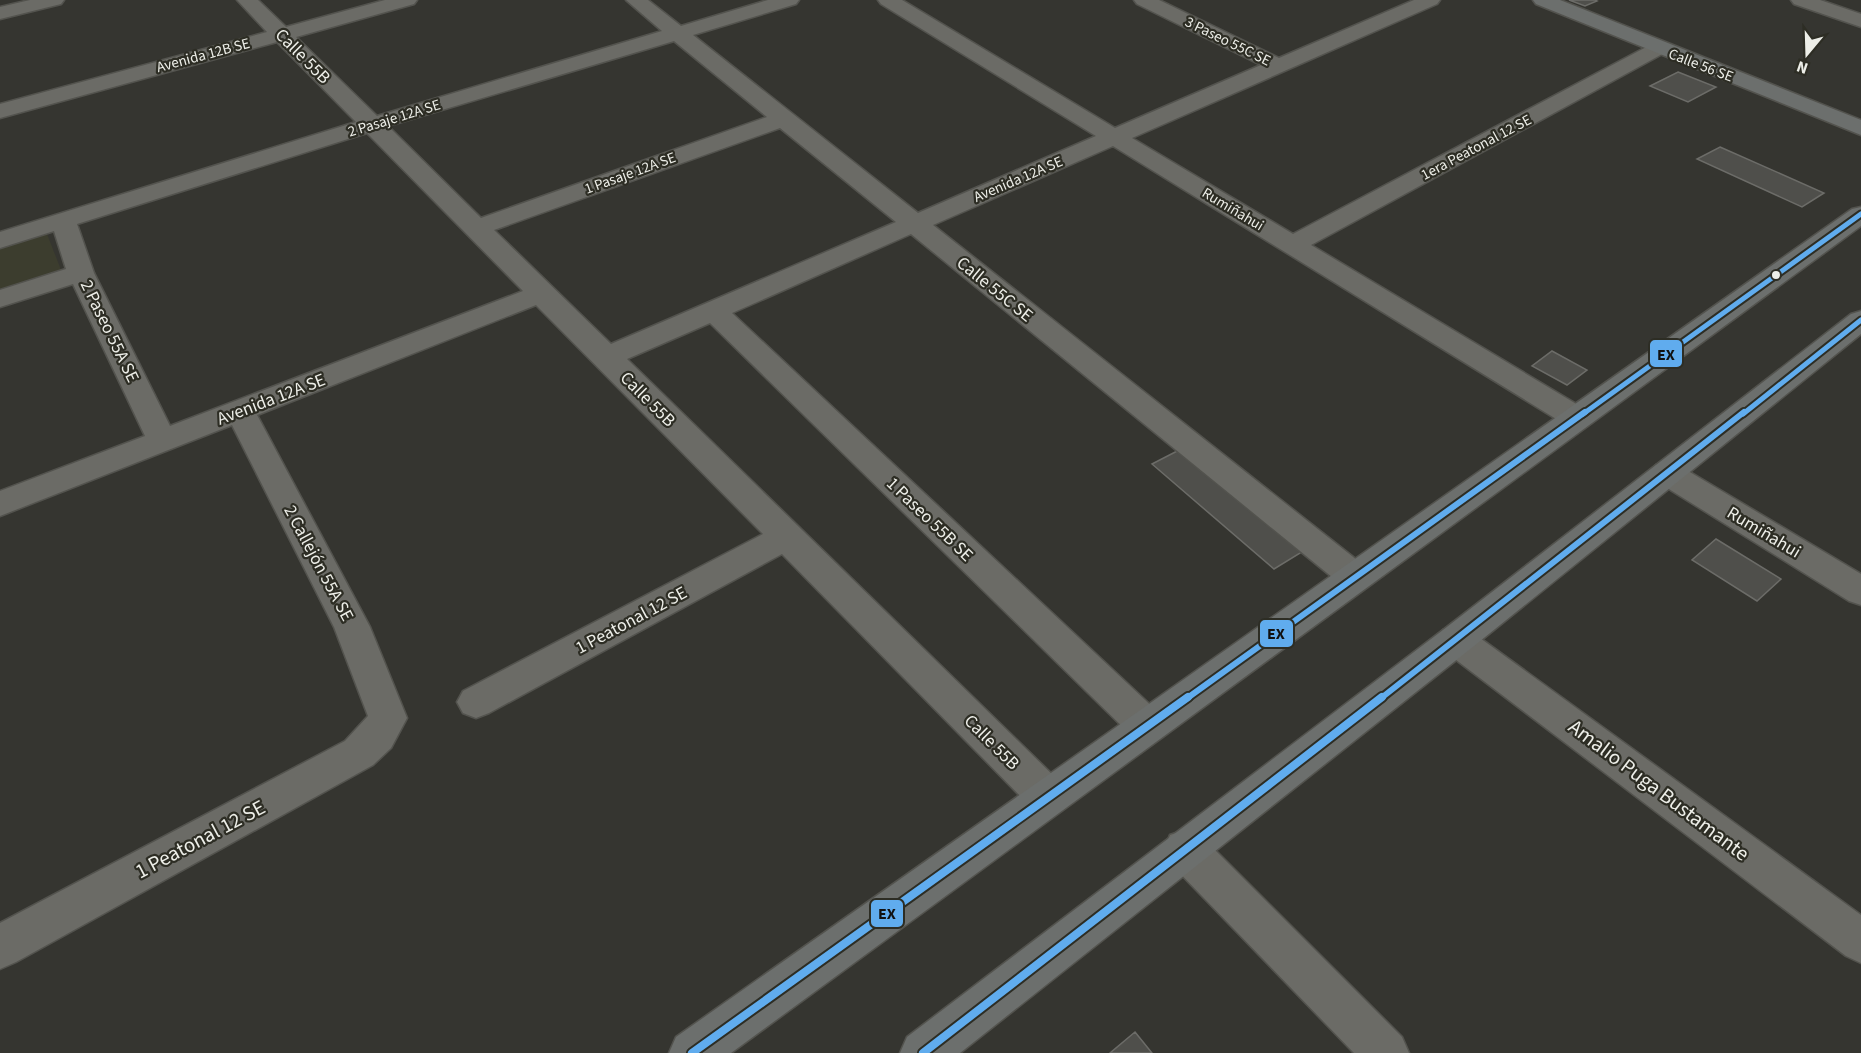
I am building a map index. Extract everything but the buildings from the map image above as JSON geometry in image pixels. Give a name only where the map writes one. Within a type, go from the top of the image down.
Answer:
[{"type":"main road","name":"Calle 56 SE","points":[[1542,0],[1861,128]]},
{"type":"main road","points":[[692,1053],[1861,214]]},
{"type":"main road","points":[[923,1053],[1456,640],[1861,320]]},
{"type":"street","points":[[0,13],[54,0]]},
{"type":"street","name":"Calle 55B","points":[[247,0],[291,31],[372,124],[1048,797]]},
{"type":"street","points":[[291,31],[323,0]]},
{"type":"street","name":"Avenida 12B SE","points":[[0,111],[407,0]]},
{"type":"street","name":"Calle 55C SE","points":[[636,0],[1355,577]]},
{"type":"street","name":"2 Pasaje 12A SE","points":[[0,240],[372,124],[789,0]]},
{"type":"street","name":"Rumiñahui","points":[[888,0],[1577,418]]},
{"type":"street","name":"3 Paseo 55C SE","points":[[1144,0],[1279,66]]},
{"type":"street","points":[[1801,0],[1861,21]]},
{"type":"street","name":"Avenida 12A SE","points":[[606,357],[1279,66],[1416,2]]},
{"type":"street","name":"1era Peatonal 12 SE","points":[[1292,245],[1659,48]]},
{"type":"street","name":"1 Pasaje 12A SE","points":[[476,228],[783,119]]},
{"type":"street","name":"2 Paseo 55A SE","points":[[63,220],[81,273],[162,440]]},
{"type":"street","points":[[0,299],[81,273]]},
{"type":"street","name":"Avenida 12A SE","points":[[0,504],[542,293]]},
{"type":"street","name":"1 Paseo 55B SE","points":[[714,311],[1147,726]]},
{"type":"street","name":"2 Callejón 55A SE","points":[[240,412],[352,627],[388,718]]},
{"type":"street","name":"Rumiñahui","points":[[1667,472],[1861,591]]},
{"type":"street","name":"1 Peatonal 12 SE","points":[[476,702],[786,537]]},
{"type":"street","name":"Amalio Puga Bustamante","points":[[1456,640],[1861,941]]},
{"type":"street","name":"1 Peatonal 12 SE","points":[[0,946],[359,753],[377,736],[388,718]]},
{"type":"street","points":[[1185,849],[1386,1053]]},
{"type":"shaded area","points":[[47,234],[63,275],[0,294],[0,248]]},
{"type":"transit line","name":"EX","points":[[692,1053],[1861,214]]},
{"type":"transit line","name":"EX","points":[[923,1053],[1456,640],[1861,320]]}]
